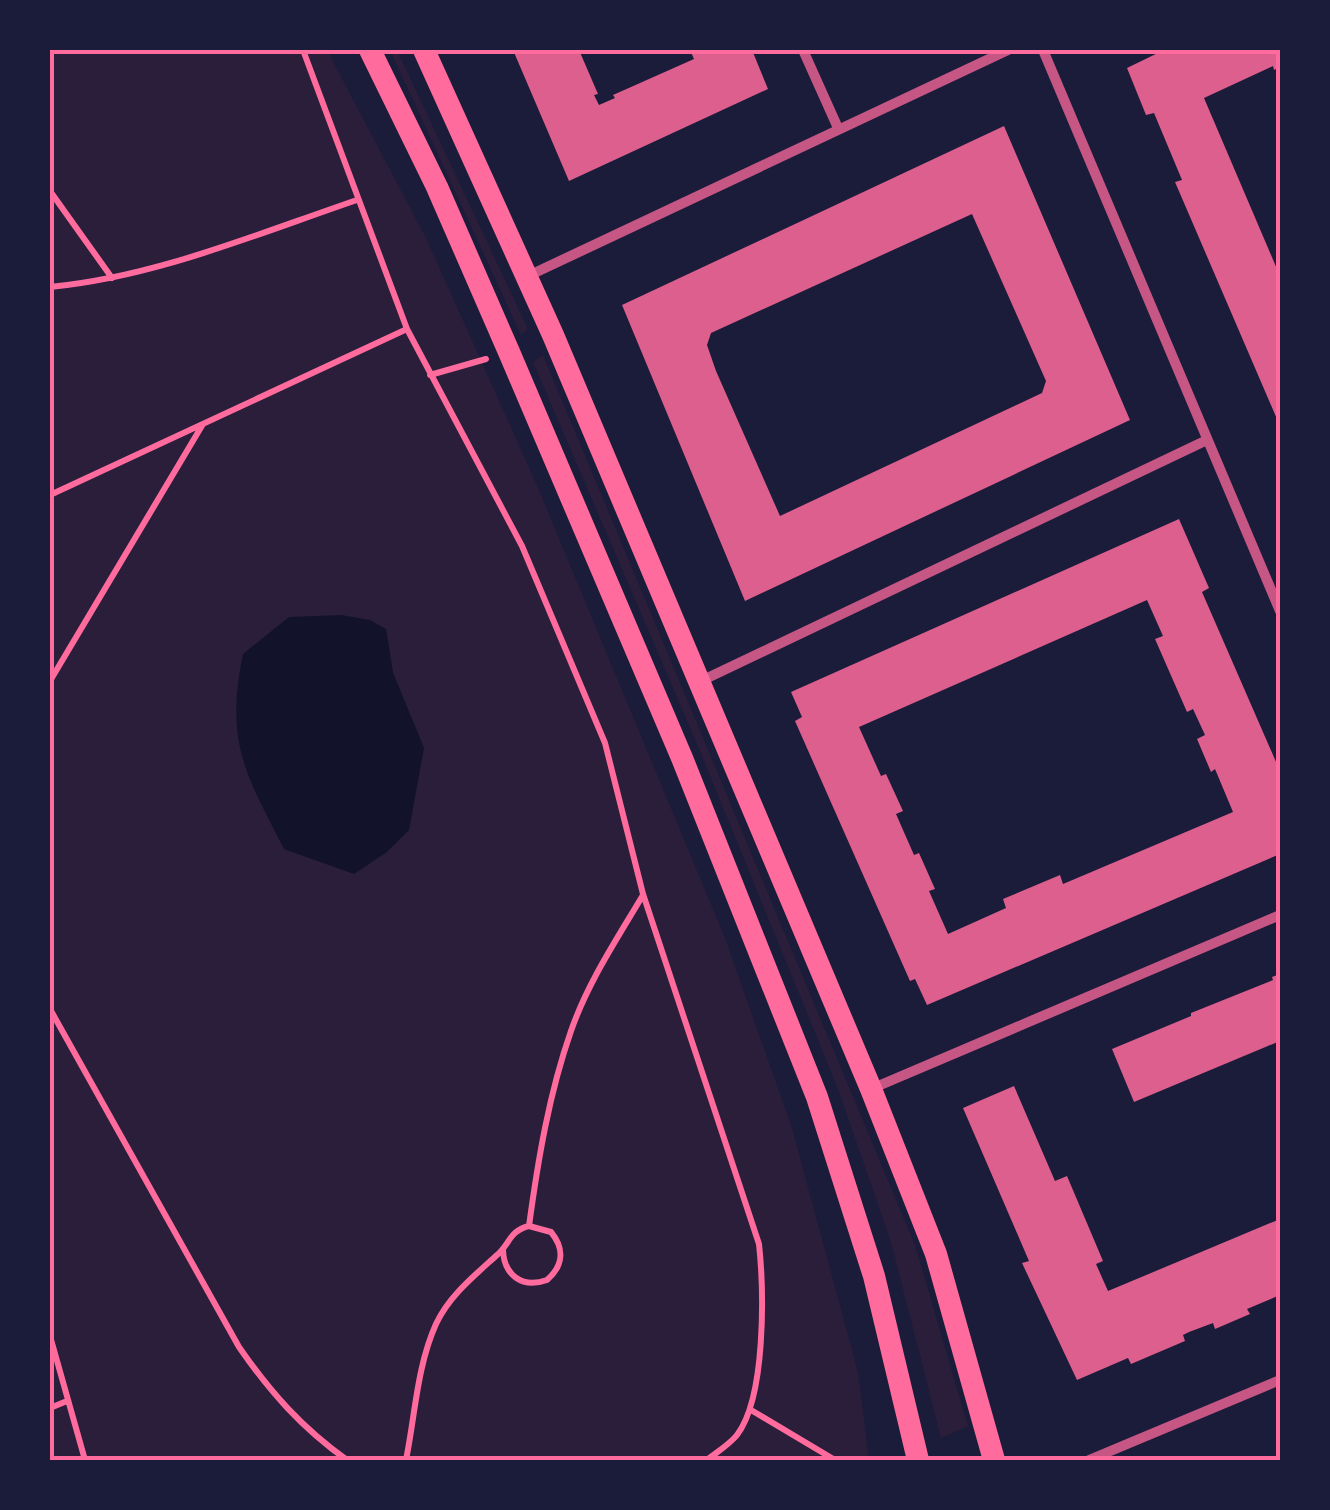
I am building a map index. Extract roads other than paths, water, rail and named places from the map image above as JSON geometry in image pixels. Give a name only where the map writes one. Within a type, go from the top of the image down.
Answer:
[{"type":"main road","points":[[370,50],[437,187],[509,352],[682,758],[817,1097],[874,1276],[918,1460]]},
{"type":"main road","points":[[424,50],[527,277],[870,1089],[936,1254],[994,1460]]},
{"type":"street","points":[[802,50],[838,128]]},
{"type":"street","points":[[527,277],[1008,50]]},
{"type":"street","points":[[1043,50],[1280,611]]},
{"type":"street","points":[[700,681],[1207,440]]},
{"type":"street","points":[[870,1089],[1280,915]]},
{"type":"street","points":[[1089,1460],[1280,1380]]}]
